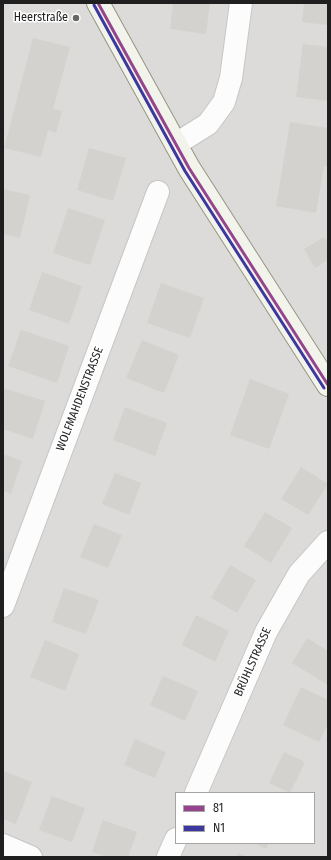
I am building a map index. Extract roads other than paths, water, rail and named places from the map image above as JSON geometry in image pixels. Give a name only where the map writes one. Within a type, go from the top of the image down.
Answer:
[{"type":"street","points":[[98,3],[189,168],[328,385]]},
{"type":"street","points":[[176,144],[208,124],[224,102],[232,71],[241,3]]},
{"type":"street","name":"WOLFMAHDENSTRASSE","points":[[3,606],[158,192]]},
{"type":"street","name":"BRÜHLSTRASSE","points":[[196,792],[266,632],[299,574],[328,542]]},
{"type":"street","points":[[168,857],[175,841]]},
{"type":"street","points":[[3,845],[31,857]]},
{"type":"place","name":"Heerstraße","points":[[76,18]]}]
